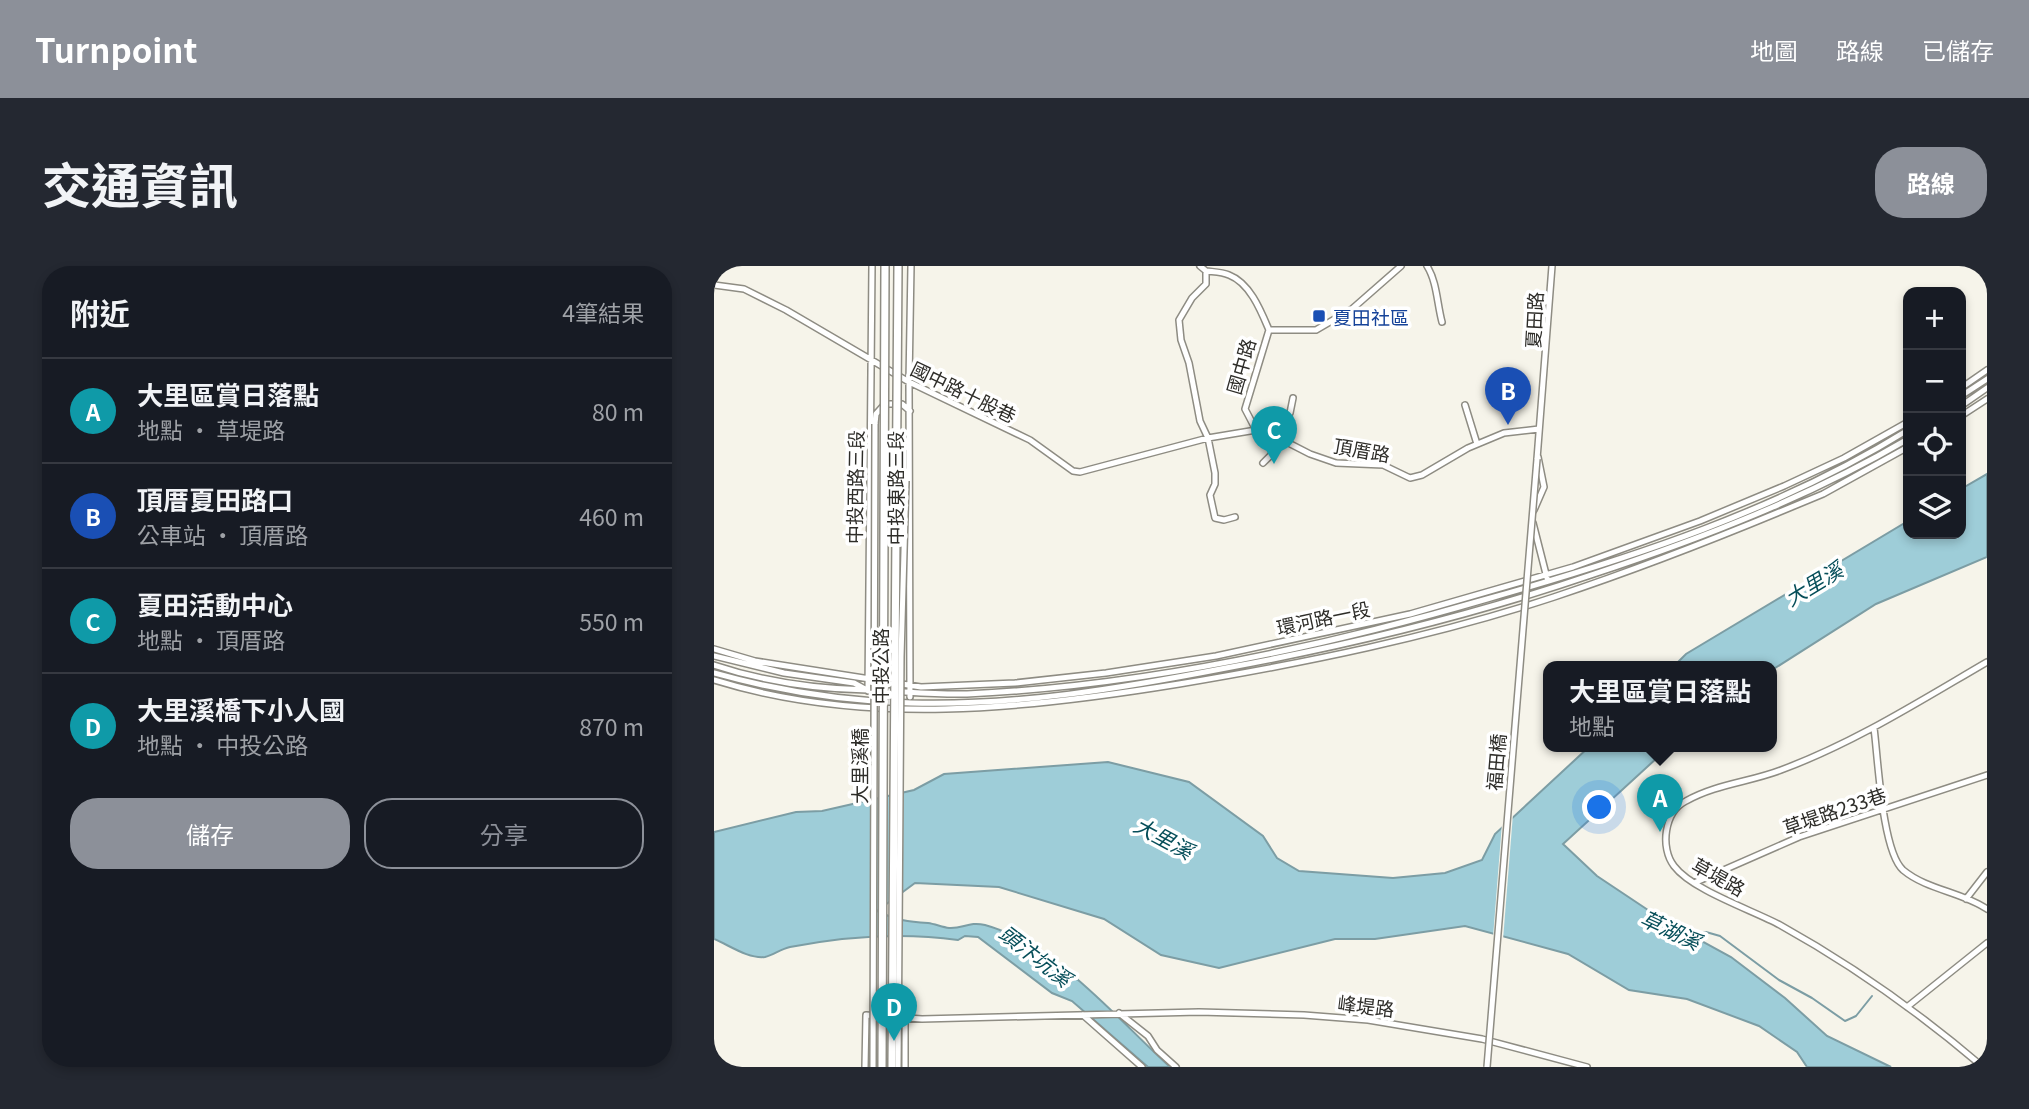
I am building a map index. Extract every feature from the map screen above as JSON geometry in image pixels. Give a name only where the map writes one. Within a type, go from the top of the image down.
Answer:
[{"type":"main road","name":"中投公路","points":[[882,1067],[885,266]]},
{"type":"main road","name":"中投公路","points":[[892,1067],[898,266]]},
{"type":"street","name":"中投西路三段","points":[[867,708],[872,266]]},
{"type":"street","name":"中投東路三段","points":[[910,706],[911,266]]},
{"type":"street","points":[[1200,266],[1206,271],[1228,274],[1237,279],[1258,305],[1269,330]]},
{"type":"street","name":"國中路","points":[[1256,430],[1245,409],[1269,330],[1301,331],[1323,326],[1352,309],[1401,266]]},
{"type":"street","points":[[1427,266],[1434,278],[1442,323]]},
{"type":"street","name":"夏田路","points":[[1537,458],[1552,266]]},
{"type":"street","points":[[1206,271],[1206,284],[1192,298],[1179,320],[1181,340],[1215,473],[1210,495],[1215,518],[1224,520],[1235,517]]},
{"type":"street","name":"國中路十股巷","points":[[714,285],[744,289],[786,310],[909,382],[1031,440],[1073,471],[1086,472],[1208,438]]},
{"type":"street","points":[[1966,385],[1987,370]]},
{"type":"street","points":[[1966,393],[1987,379]]},
{"type":"street","points":[[1966,403],[1987,388]]},
{"type":"street","points":[[1265,431],[1290,413],[1293,398]]},
{"type":"street","name":"大里溪橋","points":[[871,399],[876,424],[873,1067]]},
{"type":"street","points":[[1966,413],[1987,399]]},
{"type":"street","points":[[876,424],[876,414],[885,404],[902,404],[910,411]]},
{"type":"street","points":[[1465,405],[1477,444]]},
{"type":"street","name":"環河路一段","points":[[714,649],[755,661],[921,687],[1015,683],[1106,673],[1216,656],[1410,614],[1547,579],[1774,491],[1844,458],[1903,425]]},
{"type":"street","name":"頂厝路","points":[[1256,430],[1265,431],[1284,442],[1336,463],[1383,465],[1410,478],[1422,475],[1477,444],[1504,433],[1539,429]]},
{"type":"street","points":[[1208,438],[1256,430]]},
{"type":"street","name":"環河路一段","points":[[714,665],[797,683],[851,691],[966,694],[1104,681],[1208,665],[1369,632],[1547,579],[1706,527],[1847,466],[1903,433]]},
{"type":"street","points":[[1263,463],[1284,442]]},
{"type":"street","name":"環河路一段","points":[[714,680],[801,699],[867,708],[910,706],[1007,700],[1175,678],[1365,640],[1550,590],[1667,550],[1776,507],[1903,442]]},
{"type":"street","name":"環河路一段","points":[[714,673],[790,690],[910,706],[1015,705],[1108,695],[1215,678],[1350,651],[1553,597],[1784,511],[1823,494],[1903,450]]},
{"type":"street","points":[[898,1067],[901,669],[906,481],[910,451]]},
{"type":"street","points":[[1537,458],[1545,487],[1534,508],[1533,524],[1553,597]]},
{"type":"street","name":"福田橋","points":[[1487,1067],[1537,458]]},
{"type":"street","name":"環河路一段","points":[[714,656],[784,673],[854,683],[868,690]]},
{"type":"street","name":"草堤路","points":[[1983,1067],[1937,1027],[1831,956],[1780,925],[1694,883],[1675,867],[1666,849],[1669,822],[1683,802],[1715,788],[1782,770],[1874,728],[1987,662]]},
{"type":"street","points":[[1874,728],[1888,839],[1896,861],[1903,869],[1987,909]]},
{"type":"street","name":"草堤路233巷","points":[[1694,883],[1799,837],[1987,775]]},
{"type":"street","points":[[1966,899],[1987,872]]},
{"type":"street","points":[[1907,1007],[1987,943]]},
{"type":"street","name":"峰堤路","points":[[1119,1013],[1268,1012],[1368,1020],[1482,1039],[1587,1067]]},
{"type":"street","points":[[865,1067],[866,1015],[922,1018],[1119,1013],[1148,1037],[1175,1067]]},
{"type":"street","points":[[1083,1015],[1142,1067]]},
{"type":"street","points":[[905,1016],[905,1067]]},
{"type":"water","name":"大里溪","points":[[1987,474],[1987,557],[1876,604],[1777,667],[1777,661],[1679,661],[1686,654],[1903,524],[1903,539],[1966,539],[1966,486]]},
{"type":"water","points":[[1584,752],[1663,752],[1563,844],[1597,876],[1663,920],[1731,957],[1785,998],[1827,1036],[1891,1067],[1807,1067],[1797,1052],[1759,1026],[1687,999],[1629,990],[1568,954],[1465,926],[1375,939],[1335,939],[1219,968],[1161,955],[1104,919],[999,887],[915,883],[877,911],[902,920],[949,928],[985,925],[1011,935],[1037,949],[1084,985],[1170,1067],[1148,1067],[1072,1001],[1052,993],[978,937],[965,936],[958,940],[916,936],[853,938],[790,947],[765,957],[745,954],[714,939],[714,832],[796,812],[822,811],[914,790],[944,774],[1108,762],[1189,782],[1263,836],[1277,858],[1299,871],[1393,878],[1445,873],[1482,860],[1495,834]]},
{"type":"pier","points":[[1513,814],[1503,940],[1493,937],[1502,823]]},
{"type":"waterway","name":"草湖溪","points":[[1693,936],[1694,933],[1706,932],[1720,936],[1779,980],[1812,998],[1845,1021],[1856,1016],[1872,996]]},
{"type":"place","name":"夏田社區","points":[[1319,316]]},
{"type":"place","name":"頂厝夏田路口","points":[[1508,425]]},
{"type":"place","name":"夏田活動中心","points":[[1274,464]]},
{"type":"place","name":"大里區賞日落點","points":[[1660,832]]},
{"type":"place","name":"大里溪橋下小人國","points":[[894,1041]]},
{"type":"water label","name":"頭汴坑溪","points":[[1036,955]]}]
